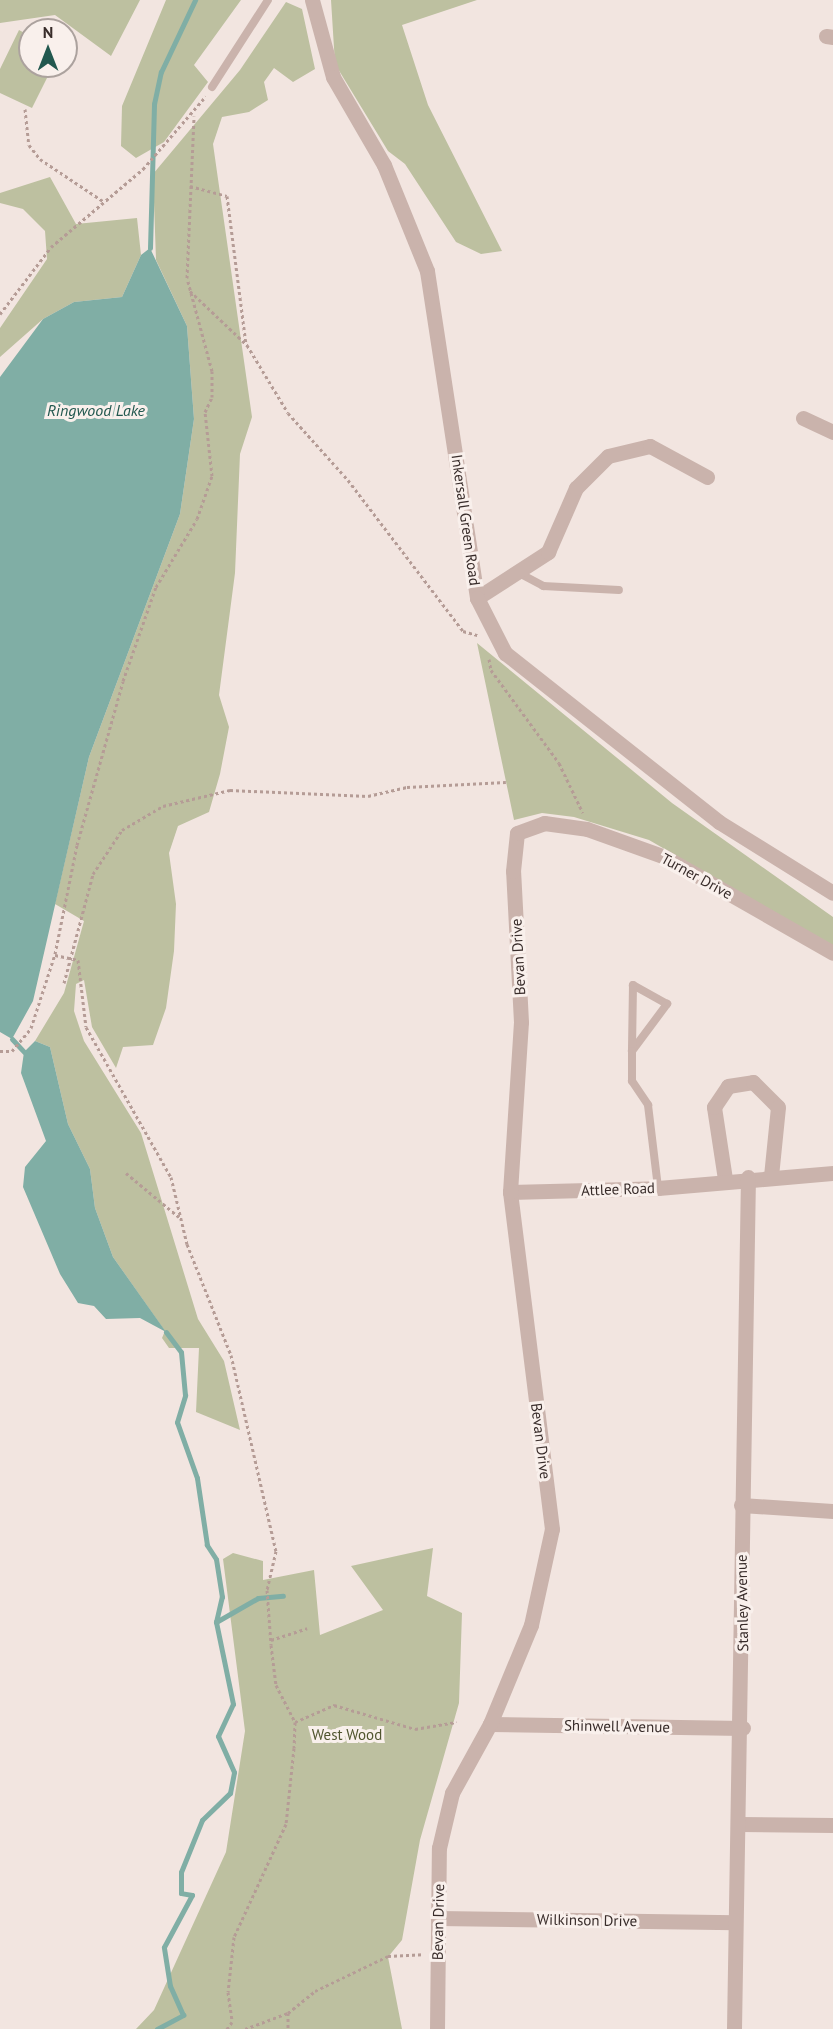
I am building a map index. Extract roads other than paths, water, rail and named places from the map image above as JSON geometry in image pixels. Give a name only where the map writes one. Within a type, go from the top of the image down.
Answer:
[{"type":"street","name":"Inkersall Green Road","points":[[312,0],[333,77],[384,165],[427,271],[477,598],[492,636],[505,653],[719,822],[833,893]]},
{"type":"street","points":[[803,418],[833,432]]},
{"type":"street","points":[[477,598],[548,552],[576,488],[608,456],[650,446],[707,477]]},
{"type":"street","name":"Turner Drive","points":[[517,833],[544,823],[587,829],[665,857],[833,954]]},
{"type":"street","name":"Bevan Drive","points":[[437,2029],[439,1848],[452,1793],[490,1724],[531,1625],[552,1529],[510,1192],[521,1022],[513,871],[517,833]]},
{"type":"street","points":[[725,1179],[714,1107],[728,1086],[753,1083],[778,1107],[771,1176]]},
{"type":"street","name":"Attlee Road","points":[[510,1192],[658,1188],[748,1177],[833,1173]]},
{"type":"street","name":"Stanley Avenue","points":[[734,2029],[735,1922],[743,1728],[741,1505],[748,1177]]},
{"type":"street","points":[[741,1505],[833,1511]]},
{"type":"street","name":"Shinwell Avenue","points":[[490,1724],[743,1728]]},
{"type":"street","points":[[740,1824],[833,1826]]},
{"type":"street","name":"Wilkinson Drive","points":[[438,1918],[735,1922]]},
{"type":"lane","points":[[212,87],[268,0]]},
{"type":"lane","points":[[517,572],[543,586],[619,590]]},
{"type":"lane","points":[[632,1051],[667,1004],[633,985],[633,1018],[632,1051],[632,1081],[648,1105],[658,1188]]},
{"type":"water","name":"Ringwood Lake","points":[[150,248],[187,326],[194,419],[180,514],[89,757],[33,1001],[12,1039],[0,1032],[0,377],[43,319],[74,302],[122,297],[141,255]]},
{"type":"water","points":[[35,1041],[50,1047],[68,1124],[90,1169],[95,1208],[113,1257],[166,1332],[140,1318],[106,1319],[94,1306],[78,1303],[60,1274],[23,1187],[25,1167],[46,1141],[21,1073],[24,1052]]},
{"type":"waterway","points":[[150,248],[154,104],[161,72],[195,0]]},
{"type":"waterway","points":[[12,1039],[24,1052]]},
{"type":"waterway","points":[[157,2029],[183,2015],[170,1986],[164,1947],[192,1895],[181,1893],[181,1872],[202,1820],[230,1793],[234,1772],[218,1736],[233,1704],[216,1622],[222,1597],[216,1559],[207,1545],[197,1478],[177,1422],[185,1395],[181,1352],[166,1332]]},
{"type":"waterway","points":[[216,1622],[258,1598],[283,1596]]},
{"type":"park label","name":"West Wood","points":[[347,1735]]}]
